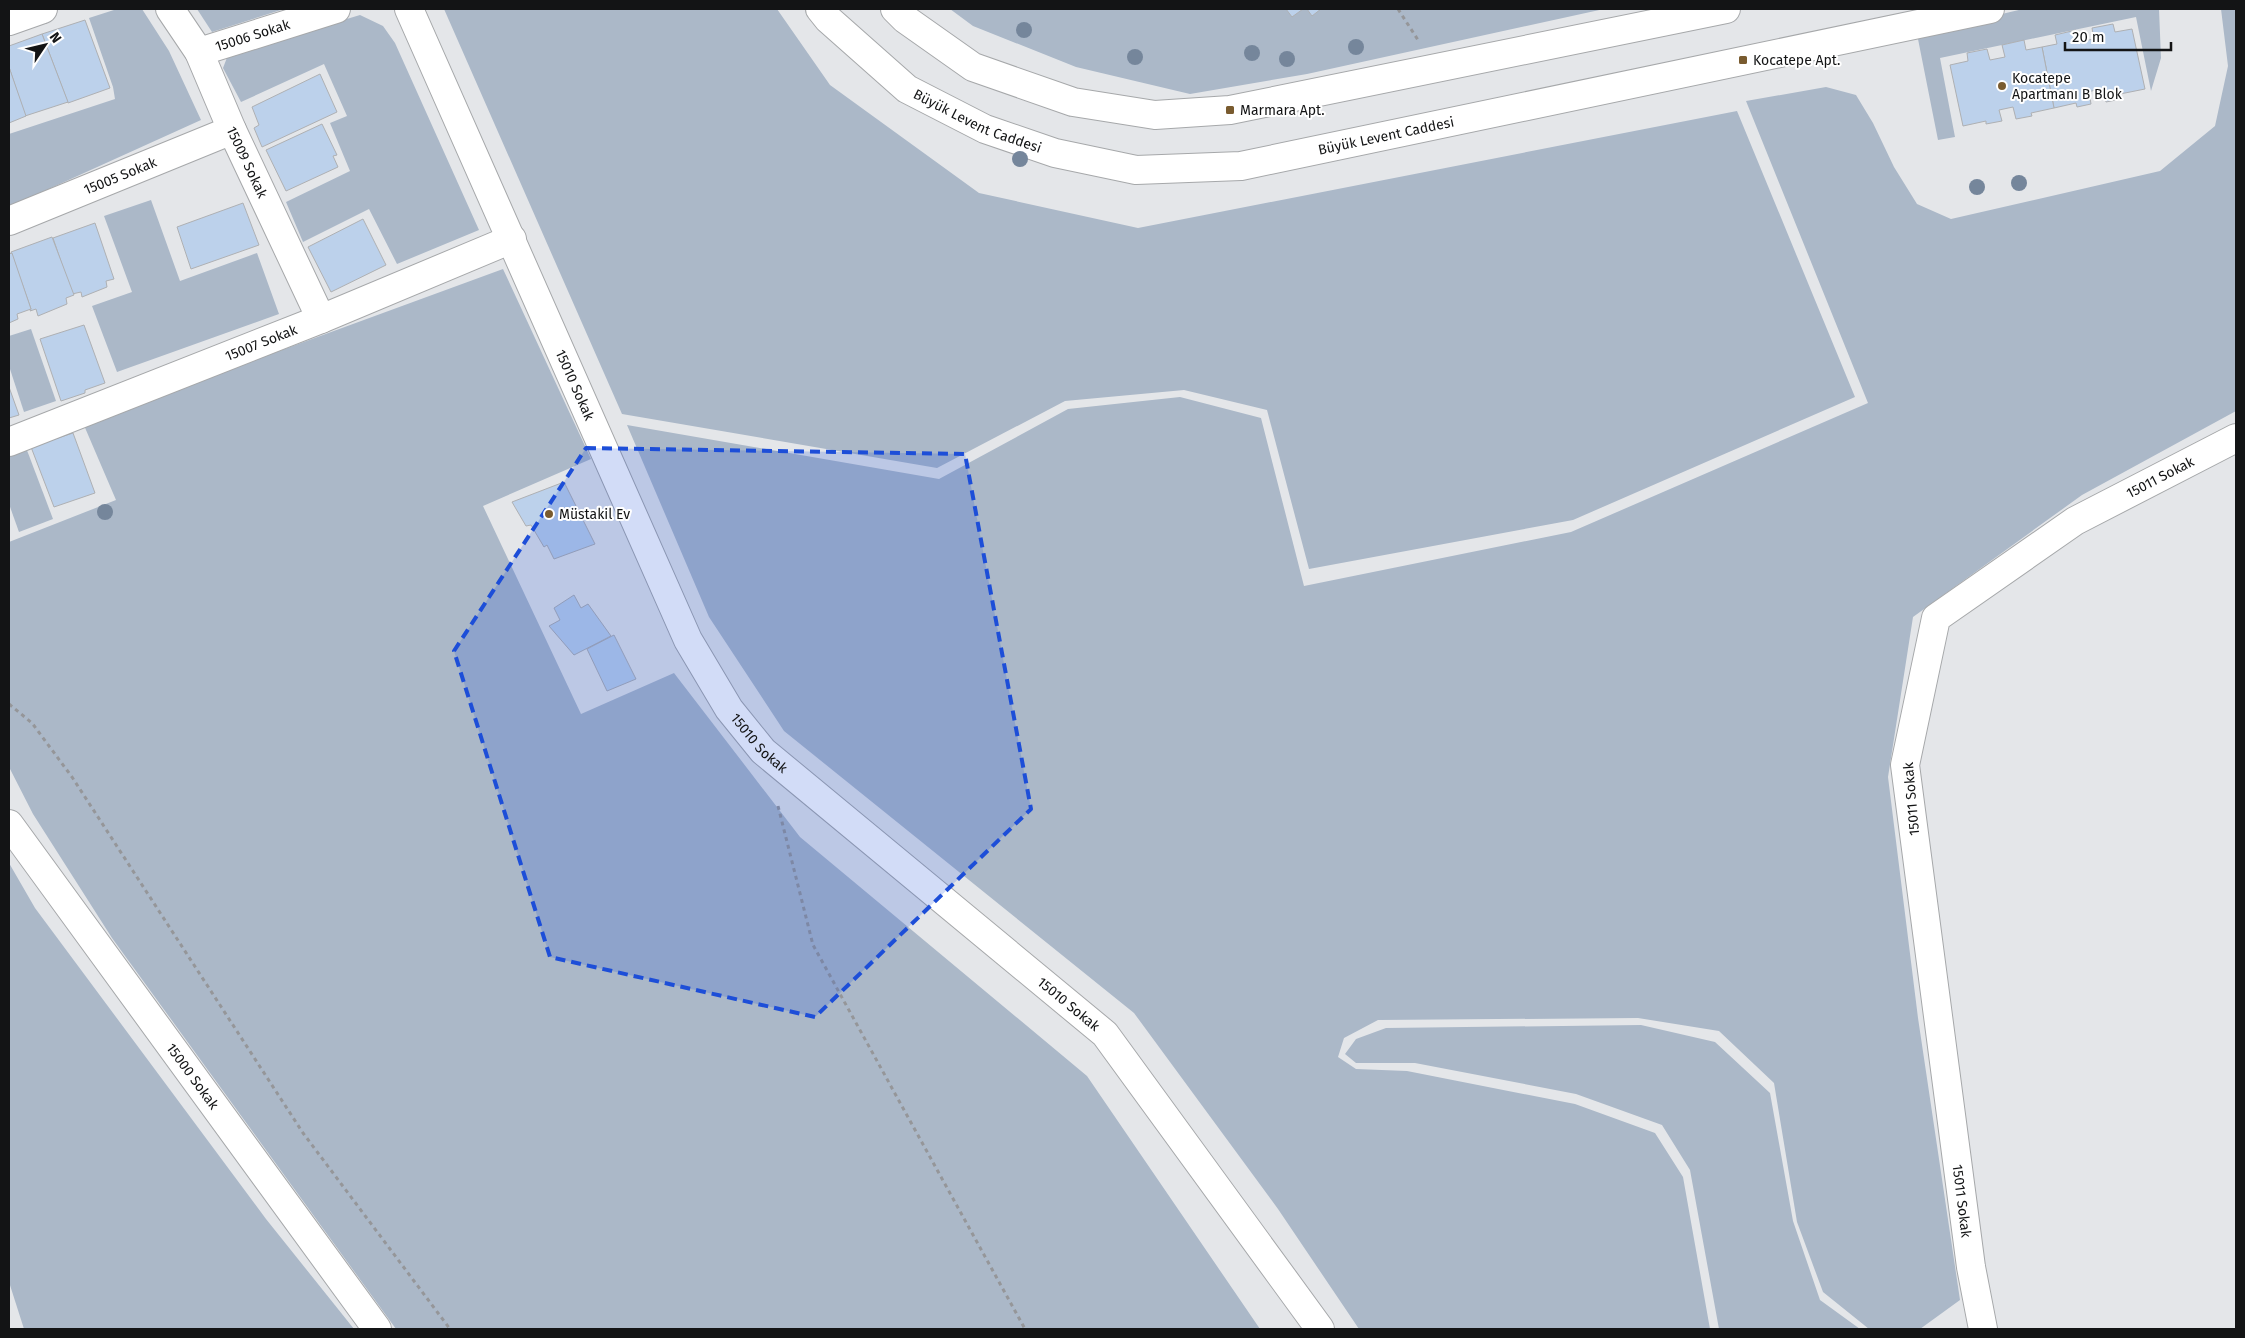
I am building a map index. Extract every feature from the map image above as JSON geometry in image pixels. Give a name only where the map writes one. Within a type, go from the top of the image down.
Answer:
[{"type":"street","points":[[9,21],[43,9]]},
{"type":"street","name":"15009 Sokak","points":[[170,9],[199,52],[232,130],[321,319]]},
{"type":"street","name":"15006 Sokak","points":[[199,52],[336,9]]},
{"type":"street","name":"15010 Sokak","points":[[409,9],[688,640],[729,709],[763,751],[1105,1034],[1320,1329]]},
{"type":"street","name":"Büyük Levent Caddesi","points":[[820,9],[828,19],[907,89],[985,129],[1055,153],[1136,170],[1242,166],[1990,9]]},
{"type":"street","points":[[895,9],[973,67],[1073,102],[1154,114],[1230,110],[1726,9]]},
{"type":"street","name":"15005 Sokak","points":[[9,221],[232,130]]},
{"type":"street","name":"15007 Sokak","points":[[9,442],[321,319],[512,239]]},
{"type":"street","name":"15011 Sokak","points":[[1983,1329],[1971,1267],[1906,765],[1936,618],[2075,521],[2236,438]]},
{"type":"street","name":"15000 Sokak","points":[[9,824],[377,1329]]},
{"type":"path","points":[[9,704],[32,723],[72,777],[303,1133],[450,1329]]},
{"type":"path","points":[[763,751],[813,946],[1025,1329]]},
{"type":"highlighted area","points":[[586,448],[965,454],[1031,809],[815,1017],[550,957],[454,651]]},
{"type":"shaded area","points":[[117,9],[142,9],[169,51],[201,120],[9,207],[9,134],[115,99],[113,87],[89,18]]},
{"type":"shaded area","points":[[197,9],[284,9],[212,32]]},
{"type":"shaded area","points":[[444,9],[777,9],[830,85],[979,193],[1138,228],[1737,111],[1855,397],[1573,520],[1309,569],[1267,410],[1184,390],[1065,401],[937,468],[622,414]]},
{"type":"shaded area","points":[[950,9],[1604,9],[1307,74],[1190,94],[1076,67],[973,26]]},
{"type":"shaded area","points":[[2023,9],[2159,9],[2161,58],[2151,91],[2136,17],[1940,58],[1955,137],[1938,140],[1917,34]]},
{"type":"shaded area","points":[[2221,9],[2236,9],[2236,411],[2082,495],[1913,617],[1888,777],[1918,1018],[1960,1300],[1920,1329],[1869,1329],[1823,1292],[1797,1222],[1774,1083],[1719,1031],[1638,1018],[1378,1020],[1344,1038],[1338,1057],[1356,1069],[1407,1071],[1575,1104],[1655,1133],[1683,1177],[1710,1329],[1359,1329],[1278,1209],[1134,1013],[784,731],[709,617],[627,425],[939,479],[1068,409],[1180,397],[1261,418],[1304,586],[1571,532],[1868,403],[1746,101],[1826,87],[1856,95],[1873,123],[1894,167],[1917,204],[1951,219],[2160,171],[2215,126],[2228,66]]},
{"type":"shaded area","points":[[360,15],[383,26],[395,43],[479,230],[397,264],[369,209],[303,242],[286,202],[350,171],[330,123],[347,116],[324,64],[241,102],[223,68],[228,55]]},
{"type":"shaded area","points":[[151,200],[180,281],[257,253],[279,314],[117,372],[92,306],[132,292],[104,216]]},
{"type":"shaded area","points":[[503,269],[591,459],[483,506],[581,714],[674,673],[800,837],[1087,1076],[1260,1329],[396,1329],[112,938],[33,814],[9,767],[9,542],[116,500],[83,423]]},
{"type":"shaded area","points":[[31,329],[56,401],[24,412],[9,366],[9,336]]},
{"type":"shaded area","points":[[25,445],[53,519],[19,532],[9,504],[9,452]]},
{"type":"shaded area","points":[[9,863],[35,908],[266,1219],[354,1329],[24,1329],[9,1282]]},
{"type":"shaded area","points":[[1641,1025],[1715,1042],[1770,1093],[1793,1221],[1820,1300],[1860,1329],[1719,1329],[1690,1170],[1662,1125],[1576,1094],[1415,1063],[1356,1063],[1345,1054],[1356,1039],[1386,1028]]},
{"type":"building","points":[[1286,9],[1303,9],[1292,17]]},
{"type":"building","points":[[1307,9],[1321,9],[1312,16]]},
{"type":"building","points":[[85,20],[110,88],[68,103],[42,34]]},
{"type":"building","points":[[2113,24],[2115,32],[2132,29],[2145,89],[2120,94],[2121,99],[2106,102],[2103,89],[2095,90],[2089,92],[2091,104],[2077,107],[2076,103],[2054,108],[2042,47],[2057,44],[2055,35],[2076,30],[2078,42],[2094,39],[2092,28]]},
{"type":"building","points":[[42,34],[68,102],[25,116],[9,67],[9,46]]},
{"type":"building","name":"Kocatepe Apartmanı B Blok","points":[[2024,40],[2026,50],[2042,47],[2054,108],[2031,113],[2032,116],[2016,119],[2013,107],[1999,110],[2002,121],[1986,124],[1986,121],[1963,126],[1950,65],[1968,61],[1967,53],[1987,49],[1990,60],[2005,57],[2002,45]]},
{"type":"building","points":[[9,67],[26,116],[9,123]]},
{"type":"building","points":[[320,74],[337,112],[262,147],[254,128],[259,125],[252,107]]},
{"type":"building","points":[[322,124],[337,155],[333,156],[338,167],[286,191],[266,150]]},
{"type":"building","points":[[243,203],[259,245],[191,269],[177,227]]},
{"type":"building","points":[[363,219],[386,265],[331,292],[308,247]]},
{"type":"building","points":[[95,223],[114,279],[106,281],[107,287],[82,297],[81,292],[72,294],[53,238]]},
{"type":"building","points":[[52,237],[74,295],[66,298],[67,304],[38,316],[36,309],[30,311],[31,309],[11,252]]},
{"type":"building","points":[[12,253],[31,309],[17,314],[18,319],[9,323],[9,254]]},
{"type":"building","points":[[84,325],[105,383],[85,390],[85,393],[61,401],[40,339]]},
{"type":"building","points":[[9,387],[19,415],[9,418]]},
{"type":"building","points":[[73,433],[95,493],[54,507],[31,447]]},
{"type":"building","name":"Müstakil Ev","points":[[564,482],[595,544],[554,559],[547,545],[544,547],[531,525],[526,526],[512,502]]},
{"type":"building","points":[[574,595],[581,608],[588,604],[611,636],[574,655],[549,626],[560,620],[554,608]]},
{"type":"building","points":[[614,635],[636,679],[607,691],[587,649]]},
{"type":"place","name":"Kocatepe Apt.","points":[[1743,60]]},
{"type":"place","name":"Kocatepe Apartmanı B Blok","points":[[2002,86]]},
{"type":"place","name":"Marmara Apt.","points":[[1230,110]]},
{"type":"place","name":"Müstakil Ev","points":[[549,514]]}]
